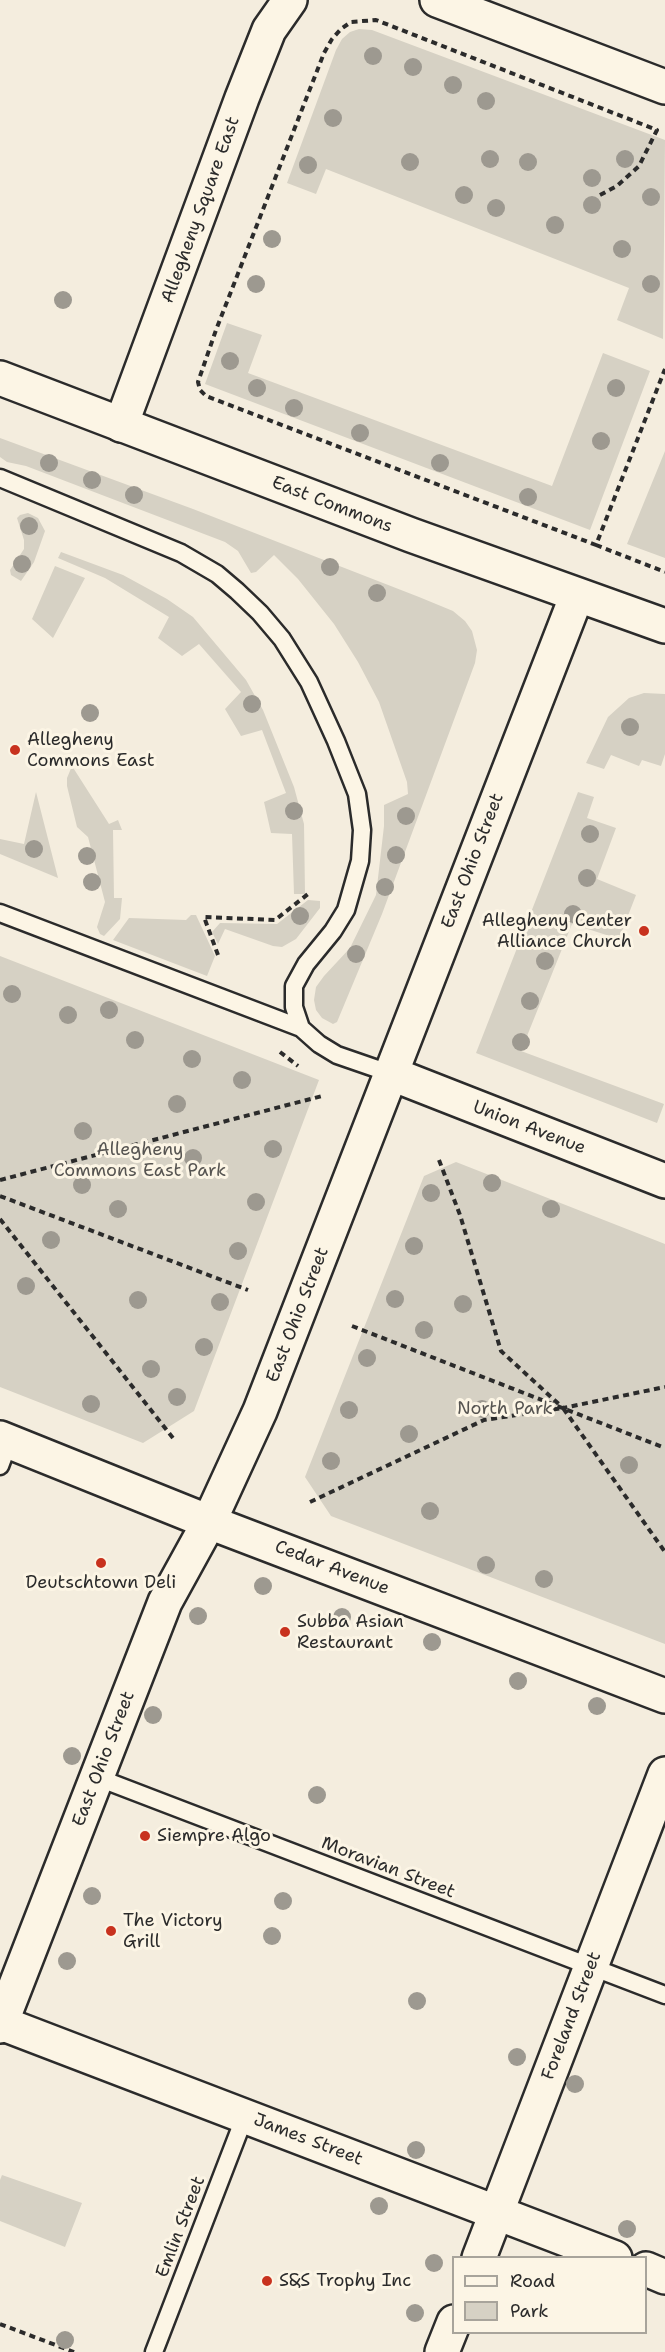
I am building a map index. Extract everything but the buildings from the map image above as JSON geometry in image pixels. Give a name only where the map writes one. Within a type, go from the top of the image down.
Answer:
[{"type":"street","name":"Allegheny Square East","points":[[121,425],[269,30],[290,0]]},
{"type":"street","points":[[437,0],[665,87]]},
{"type":"street","name":"East Commons","points":[[1,381],[411,535],[665,626]]},
{"type":"street","name":"East Ohio Street","points":[[1,2024],[165,1602],[209,1522],[261,1411],[577,595]]},
{"type":"street","name":"Union Avenue","points":[[392,1074],[665,1181]]},
{"type":"street","name":"Cedar Avenue","points":[[3,1449],[209,1522],[665,1696]]},
{"type":"street","name":"Foreland Street","points":[[479,2256],[665,1774]]},
{"type":"street","name":"James Street","points":[[1,2024],[610,2256]]},
{"type":"street","points":[[647,2270],[665,2277]]},
{"type":"street","points":[[442,2352],[452,2325]]},
{"type":"lane","points":[[0,478],[172,549],[217,574],[260,613],[282,639],[309,682],[357,795],[362,830],[360,861],[346,910],[333,931],[306,964],[294,986],[294,1007],[301,1028]]},
{"type":"lane","points":[[0,913],[301,1028],[319,1044],[337,1054],[392,1074]]},
{"type":"lane","name":"Moravian Street","points":[[96,1777],[665,1995]]},
{"type":"lane","name":"Emlin Street","points":[[154,2352],[245,2116]]},
{"type":"path","points":[[665,133],[376,21],[351,22],[340,29],[324,53],[198,382],[200,390],[206,396],[665,572]]},
{"type":"path","points":[[600,195],[618,186],[639,166],[657,129]]},
{"type":"path","points":[[596,545],[665,369]]},
{"type":"path","points":[[218,955],[204,917],[275,920],[308,894]]},
{"type":"path","points":[[0,1180],[322,1096]]},
{"type":"path","points":[[440,1160],[460,1215],[501,1352],[563,1408],[665,1552]]},
{"type":"path","points":[[0,1196],[248,1290]]},
{"type":"path","points":[[0,1219],[173,1438]]},
{"type":"path","points":[[352,1326],[665,1448]]},
{"type":"path","points":[[310,1502],[484,1420],[563,1408],[665,1387]]},
{"type":"path","points":[[0,2324],[74,2352]]},
{"type":"green space","points":[[359,29],[372,30],[665,140],[663,339],[617,320],[629,288],[326,169],[316,194],[287,183],[336,50],[342,39],[350,32]]},
{"type":"green space","points":[[227,323],[262,335],[248,373],[552,486],[603,353],[650,371],[590,530],[205,384]]},
{"type":"green space","points":[[0,438],[193,509],[419,597],[453,611],[465,621],[472,631],[477,650],[475,663],[382,914],[337,1022],[333,1024],[322,1018],[316,1010],[314,1000],[316,987],[350,948],[376,895],[384,826],[384,805],[408,794],[407,782],[379,702],[358,662],[334,624],[298,579],[274,555],[256,572],[251,573],[238,551],[225,542],[26,466],[7,462],[0,457]]},
{"type":"green space","points":[[665,451],[665,558],[627,544]]},
{"type":"green space","points":[[28,513],[38,518],[45,531],[34,562],[21,581],[11,575],[10,570],[24,549],[24,540],[17,518]]},
{"type":"green space","points":[[61,552],[123,575],[167,599],[193,617],[246,680],[263,710],[294,787],[304,824],[305,894],[294,894],[292,834],[271,833],[264,802],[286,793],[262,730],[241,736],[225,709],[241,692],[199,644],[182,656],[158,638],[169,617],[105,578],[58,558]]},
{"type":"green space","points":[[55,566],[85,578],[53,638],[32,619]]},
{"type":"green space","points":[[644,693],[665,694],[665,754],[661,766],[642,760],[639,766],[611,755],[604,769],[586,763],[608,717],[629,698]]},
{"type":"green space","points":[[72,766],[109,824],[118,820],[122,830],[113,830],[114,898],[122,898],[120,919],[104,936],[100,934],[97,927],[105,902],[88,837],[77,827],[67,786],[67,778]]},
{"type":"green space","points":[[36,792],[58,878],[0,854],[0,839],[24,844]]},
{"type":"green space","points":[[578,792],[594,797],[587,818],[616,828],[597,879],[636,895],[619,939],[572,924],[521,1051],[664,1104],[657,1123],[476,1053]]},
{"type":"green space","points":[[308,900],[320,901],[320,908],[296,939],[282,947],[225,929],[218,944],[212,932],[220,923],[277,924]]},
{"type":"green space","points":[[191,915],[196,915],[215,956],[207,976],[113,940],[129,918],[186,920]]},
{"type":"green space","name":"Allegheny Commons East Park","points":[[0,956],[319,1080],[194,1411],[143,1443],[0,1387]]},
{"type":"green space","name":"North Park","points":[[456,1162],[665,1244],[665,1644],[331,1516],[305,1477],[424,1176]]},
{"type":"green space","points":[[2,2175],[82,2203],[65,2247],[0,2221]]},
{"type":"place","name":"Allegheny Commons East","points":[[15,750]]},
{"type":"place","name":"Allegheny Center Alliance Church","points":[[644,931]]},
{"type":"place","name":"Deutschtown Deli","points":[[101,1563]]},
{"type":"place","name":"Subba Asian Restaurant","points":[[285,1632]]},
{"type":"place","name":"Siempre Algo","points":[[145,1836]]},
{"type":"place","name":"The Victory Grill","points":[[111,1931]]},
{"type":"place","name":"S&S Trophy Inc","points":[[267,2281]]}]
